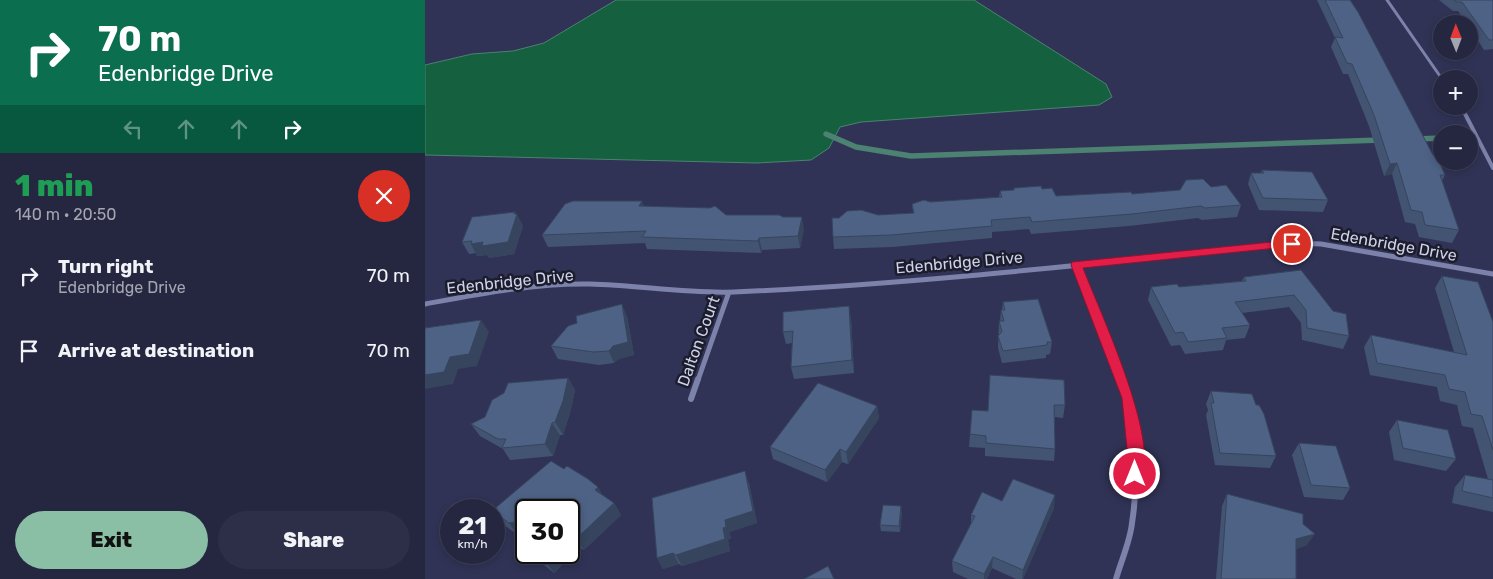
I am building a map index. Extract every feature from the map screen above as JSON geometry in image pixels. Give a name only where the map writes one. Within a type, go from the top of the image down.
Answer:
[{"type":"street","points":[[1387,0],[1436,70]]},
{"type":"street","points":[[1466,115],[1493,168]]},
{"type":"street","name":"Edenbridge Drive","points":[[425,304],[479,293],[547,286],[610,285],[671,291],[729,292],[825,286],[1076,265],[1292,244],[1321,244],[1493,274]]},
{"type":"street","points":[[1076,265],[1128,398],[1137,457],[1132,525],[1117,579]]},
{"type":"street","name":"Dalton Court","points":[[691,399],[729,292]]},
{"type":"shaded area","points":[[616,0],[974,0],[1106,84],[1112,97],[1099,105],[861,122],[840,127],[829,148],[811,160],[757,163],[425,155],[425,65],[472,54],[513,51],[544,43]]},
{"type":"building","points":[[1325,0],[1350,0],[1358,12],[1433,155],[1433,170],[1443,170],[1445,175],[1440,175],[1459,230],[1425,225],[1422,212],[1411,210],[1397,163],[1390,164],[1374,115],[1352,64],[1347,63],[1335,37],[1343,38]]},
{"type":"building","points":[[1454,0],[1493,0],[1493,40],[1489,40],[1478,25],[1478,15],[1471,15],[1462,2]]},
{"type":"building","points":[[1262,170],[1312,172],[1328,200],[1263,198],[1251,173],[1264,173]]},
{"type":"building","points":[[1203,179],[1211,187],[1226,185],[1241,205],[1205,208],[1201,206],[1032,222],[1030,217],[991,220],[992,226],[891,235],[833,237],[832,218],[839,218],[847,211],[861,210],[878,215],[914,213],[912,204],[924,200],[930,202],[1002,197],[1000,191],[1041,186],[1042,189],[1052,188],[1056,196],[1131,192],[1132,194],[1180,190],[1186,180]]},
{"type":"building","points":[[573,201],[642,201],[639,206],[710,208],[715,206],[726,215],[802,217],[798,236],[759,238],[758,241],[642,237],[646,231],[542,235],[565,204]]},
{"type":"building","points":[[515,212],[514,214],[517,214],[508,242],[482,246],[483,242],[471,244],[472,241],[462,242],[472,217]]},
{"type":"building","points":[[1301,270],[1333,311],[1346,314],[1349,336],[1307,328],[1306,310],[1294,295],[1235,302],[1250,325],[1222,328],[1227,338],[1188,342],[1183,332],[1175,333],[1151,287],[1177,284],[1179,287],[1246,281],[1244,277]]},
{"type":"building","points":[[1442,276],[1478,282],[1493,322],[1493,450],[1482,416],[1471,414],[1465,392],[1449,389],[1445,375],[1377,363],[1371,335],[1467,355]]},
{"type":"building","points":[[1038,299],[1052,342],[1047,342],[1047,345],[1003,351],[998,336],[1002,332],[999,321],[1004,321],[1001,310],[1005,310],[1003,302]]},
{"type":"building","points":[[622,304],[628,342],[613,346],[609,351],[593,352],[551,346],[568,326],[577,323],[576,316]]},
{"type":"building","points":[[849,306],[852,360],[791,367],[793,331],[783,332],[783,312]]},
{"type":"building","points":[[481,320],[469,354],[450,357],[444,372],[425,375],[425,328]]},
{"type":"building","points":[[990,375],[1064,380],[1065,405],[1054,405],[1055,449],[986,443],[986,436],[970,434],[972,410],[988,411]]},
{"type":"building","points":[[568,378],[563,401],[555,422],[552,423],[545,444],[502,448],[506,439],[498,439],[471,424],[485,417],[492,400],[504,393],[508,383]]},
{"type":"building","points":[[818,383],[877,406],[846,452],[840,449],[825,470],[770,447]]},
{"type":"building","points":[[1211,391],[1252,394],[1256,405],[1259,405],[1264,414],[1276,456],[1220,453],[1211,403],[1214,403]]},
{"type":"building","points":[[1397,420],[1448,430],[1456,459],[1403,448]]},
{"type":"building","points":[[1299,443],[1336,446],[1350,488],[1311,485]]},
{"type":"building","points":[[551,461],[564,469],[567,466],[588,479],[598,487],[595,490],[614,503],[580,535],[580,499],[515,499],[515,522],[509,523],[505,520],[505,500]]},
{"type":"building","points":[[745,471],[753,511],[725,520],[726,527],[723,528],[725,539],[676,555],[673,553],[657,558],[652,498]]},
{"type":"building","points":[[1465,475],[1493,480],[1493,498],[1462,491]]},
{"type":"building","points":[[1013,479],[1055,495],[1023,570],[993,557],[984,574],[952,561],[975,516],[971,515],[982,492],[1002,501]]},
{"type":"building","points":[[1227,494],[1303,514],[1303,524],[1315,534],[1296,539],[1296,579],[1221,579]]},
{"type":"building","points":[[883,505],[901,506],[899,526],[880,525]]},
{"type":"building","points":[[828,566],[834,579],[804,579]]},
{"type":"waterway","points":[[826,134],[856,147],[911,156],[1381,140]]},
{"type":"waterway","points":[[1417,139],[1433,138]]},
{"type":"route","points":[[1135,474],[1137,457],[1128,398],[1076,265],[1292,244]]}]
